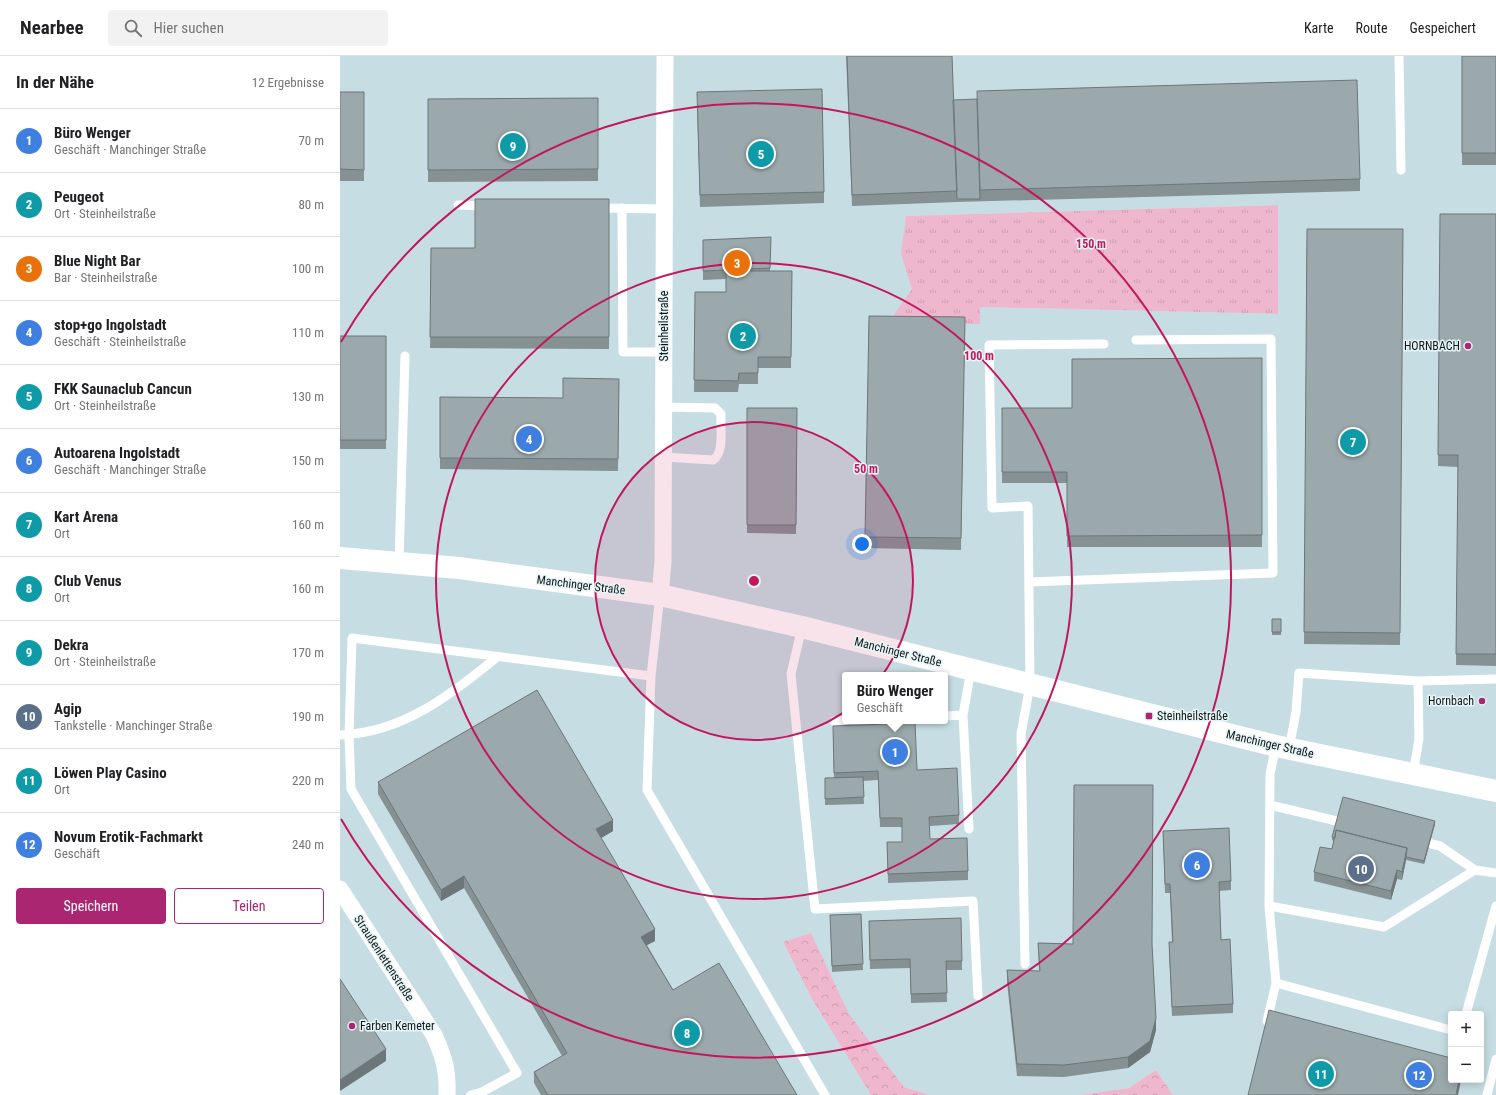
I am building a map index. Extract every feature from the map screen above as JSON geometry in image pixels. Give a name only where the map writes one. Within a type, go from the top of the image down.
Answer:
[{"type":"main road","name":"Manchinger Straße","points":[[340,558],[459,568],[660,595],[802,627],[1282,748],[1496,791]]},
{"type":"street","name":"Steinheilstraße","points":[[660,595],[663,562],[665,56]]},
{"type":"street","name":"Straußenlettenstraße","points":[[340,889],[434,1035],[448,1074],[447,1095]]},
{"type":"lane","points":[[1399,56],[1401,170]]},
{"type":"lane","points":[[458,205],[497,206]]},
{"type":"lane","points":[[591,207],[664,209]]},
{"type":"lane","points":[[622,208],[623,352],[664,352]]},
{"type":"lane","points":[[1029,582],[1273,573],[1271,339],[1136,340]]},
{"type":"lane","points":[[1025,964],[1021,734],[1030,685],[1028,506],[992,508],[989,345],[1104,344]]},
{"type":"lane","points":[[399,563],[405,356]]},
{"type":"lane","points":[[663,407],[715,408],[721,414],[720,452],[717,458],[713,460],[663,458]]},
{"type":"lane","points":[[660,595],[651,676],[647,790],[825,1095]]},
{"type":"lane","points":[[802,627],[791,674],[814,909],[973,902],[978,996]]},
{"type":"lane","points":[[472,1095],[482,1092],[517,1073],[351,789],[345,735],[352,638],[651,676]]},
{"type":"lane","points":[[345,735],[386,728],[417,715],[469,680],[497,657]]},
{"type":"lane","points":[[968,829],[963,715],[971,670]]},
{"type":"lane","points":[[1265,1028],[1276,983],[1269,906],[1270,774],[1296,712],[1299,673],[1418,681],[1496,679]]},
{"type":"lane","points":[[1413,775],[1419,740],[1418,681]]},
{"type":"lane","points":[[948,716],[963,715]]},
{"type":"lane","points":[[834,721],[842,720]]},
{"type":"lane","points":[[1270,805],[1355,826]]},
{"type":"lane","points":[[1409,839],[1440,846],[1475,870],[1496,873]]},
{"type":"lane","points":[[1269,906],[1384,927],[1475,870]]},
{"type":"lane","points":[[1467,1011],[1496,906]]},
{"type":"lane","points":[[1276,983],[1448,1029]]},
{"type":"lane","points":[[1487,1095],[1496,1059]]},
{"type":"shaded area","points":[[340,56],[1496,56],[1496,1095],[1173,1095],[1156,1070],[1129,1088],[1080,1095],[930,1095],[904,1087],[848,1014],[811,933],[783,943],[812,999],[871,1095],[340,1095]],"holes":[[[1278,205],[1278,314],[980,307],[980,324],[888,323],[912,289],[907,216]]]},
{"type":"green space","points":[[1278,205],[1278,314],[980,307],[980,324],[888,323],[912,289],[901,254],[906,216]]},
{"type":"green space","points":[[811,933],[849,1014],[904,1087],[930,1095],[871,1095],[812,999],[783,942]]},
{"type":"green space","points":[[1156,1070],[1173,1095],[1080,1095],[1129,1088]]},
{"type":"building","points":[[847,56],[952,56],[957,191],[852,195]]},
{"type":"building","points":[[1462,56],[1496,56],[1496,153],[1462,153]]},
{"type":"building","points":[[1357,80],[1360,179],[980,190],[977,91]]},
{"type":"building","points":[[822,89],[824,192],[700,195],[697,92]]},
{"type":"building","points":[[340,92],[364,92],[364,170],[340,169]]},
{"type":"building","points":[[598,98],[598,169],[428,170],[428,99]]},
{"type":"building","points":[[977,99],[980,199],[957,199],[953,100]]},
{"type":"building","points":[[475,199],[609,199],[609,337],[430,337],[431,248],[475,248]]},
{"type":"building","name":"HORNBACH","points":[[1440,214],[1496,214],[1496,654],[1456,654],[1458,455],[1438,455]]},
{"type":"building","points":[[1307,229],[1403,229],[1400,633],[1304,632]]},
{"type":"building","points":[[771,237],[770,268],[703,271],[703,240]]},
{"type":"building","points":[[726,271],[792,271],[791,357],[758,357],[758,373],[739,373],[738,381],[694,380],[695,292],[726,292]]},
{"type":"building","points":[[869,316],[965,317],[961,538],[865,537]]},
{"type":"building","points":[[340,336],[386,336],[386,440],[340,440]]},
{"type":"building","points":[[1262,358],[1262,535],[1067,536],[1067,472],[1002,472],[1002,408],[1072,408],[1072,359]]},
{"type":"building","points":[[563,378],[619,379],[618,459],[440,458],[440,397],[563,398]]},
{"type":"building","points":[[747,408],[797,408],[796,525],[747,525]]},
{"type":"building","points":[[1272,619],[1281,619],[1281,632],[1272,632]]},
{"type":"building","points":[[537,690],[613,820],[596,829],[655,929],[641,937],[673,990],[719,963],[797,1095],[548,1095],[534,1072],[567,1053],[464,876],[441,890],[378,782]]},
{"type":"building","points":[[915,724],[917,770],[957,768],[959,815],[929,817],[930,839],[967,838],[968,871],[888,874],[887,842],[902,842],[902,818],[880,818],[878,771],[834,773],[833,726]]},
{"type":"building","points":[[863,777],[864,797],[825,799],[825,778]]},
{"type":"building","points":[[1074,785],[1153,785],[1152,944],[1156,1018],[1150,1041],[1128,1057],[1064,1065],[1017,1064],[1007,970],[1040,971],[1038,943],[1073,944]]},
{"type":"building","points":[[1343,797],[1435,821],[1424,861],[1406,857],[1407,848],[1336,830],[1335,838],[1332,837]]},
{"type":"building","points":[[1229,828],[1231,881],[1219,882],[1221,940],[1230,939],[1233,1004],[1172,1007],[1169,942],[1173,942],[1170,884],[1165,884],[1163,831]]},
{"type":"building","points":[[1336,830],[1407,848],[1402,872],[1397,870],[1391,891],[1314,872],[1320,847],[1332,849]]},
{"type":"building","points":[[861,914],[863,964],[832,966],[830,915]]},
{"type":"building","points":[[961,918],[962,961],[946,961],[947,993],[911,994],[910,959],[870,960],[869,921]]},
{"type":"building","name":"Farben Kemeter","points":[[340,979],[386,1049],[340,1080]]},
{"type":"building","points":[[1269,1010],[1448,1057],[1448,1083],[1458,1083],[1456,1095],[1248,1095]]},
{"type":"place","name":"Dekra","points":[[513,146]]},
{"type":"place","name":"FKK Saunaclub Cancun","points":[[761,154]]},
{"type":"place","name":"Blue Night Bar","points":[[737,263]]},
{"type":"place","name":"Peugeot","points":[[743,336]]},
{"type":"place","name":"HORNBACH","points":[[1468,346]]},
{"type":"place","name":"stop+go Ingolstadt","points":[[529,439]]},
{"type":"place","name":"Kart Arena","points":[[1353,442]]},
{"type":"place","name":"Hornbach","points":[[1482,701]]},
{"type":"place","name":"Steinheilstraße","points":[[1149,716]]},
{"type":"place","name":"Büro Wenger","points":[[895,752]]},
{"type":"place","name":"Autoarena Ingolstadt","points":[[1197,865]]},
{"type":"place","name":"Agip","points":[[1361,869]]},
{"type":"place","name":"Farben Kemeter","points":[[352,1026]]},
{"type":"place","name":"Club Venus","points":[[687,1033]]},
{"type":"place","name":"Löwen Play Casino","points":[[1321,1074]]},
{"type":"place","name":"Novum Erotik-Fachmarkt","points":[[1419,1075]]}]
